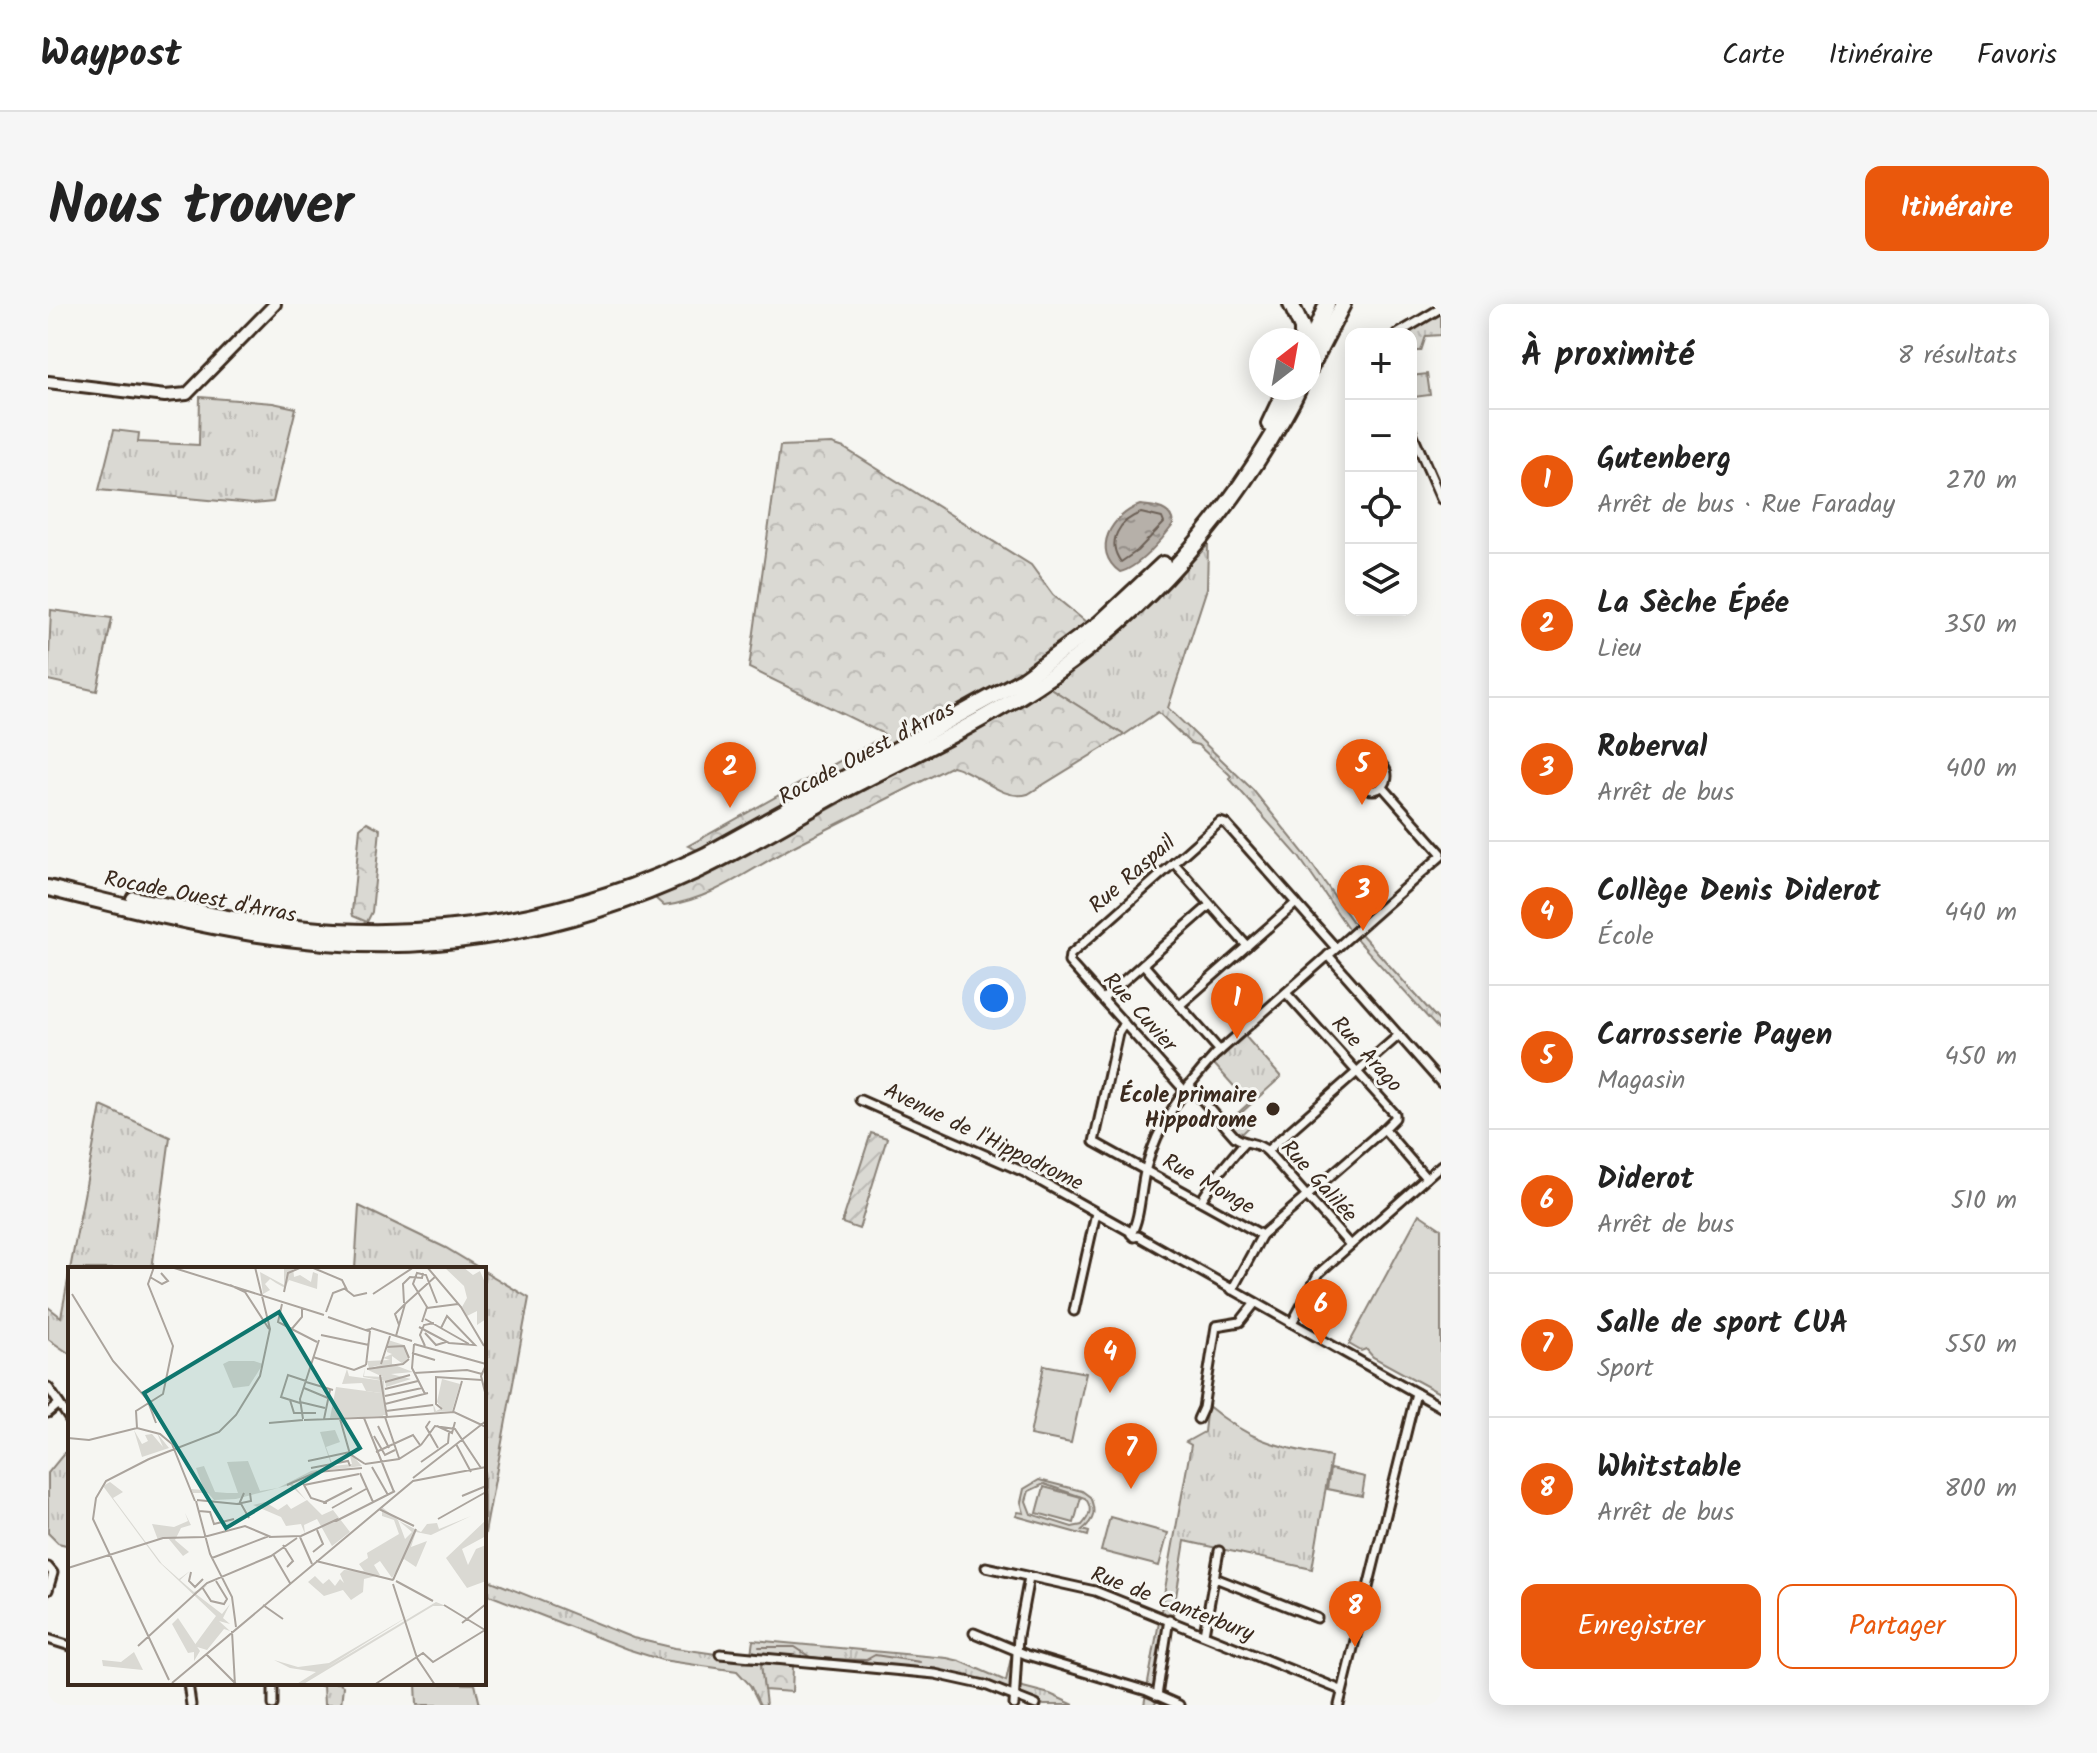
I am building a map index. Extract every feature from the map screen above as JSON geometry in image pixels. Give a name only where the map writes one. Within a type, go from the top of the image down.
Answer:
[{"type":"highway","points":[[1291,304],[1302,328]]},
{"type":"highway","points":[[1317,328],[1327,304]]},
{"type":"highway","points":[[1321,337],[1334,304]]},
{"type":"highway","points":[[1321,345],[1343,304]]},
{"type":"highway","name":"Rocade Ouest d'Arras","points":[[48,879],[240,920],[314,930],[367,933],[432,931],[505,922],[566,908],[626,889],[720,847],[982,703],[1061,653],[1117,608],[1179,548],[1231,484],[1286,400]]},
{"type":"highway","name":"Rocade Ouest d'Arras","points":[[48,888],[259,936],[375,944],[445,941],[513,931],[575,916],[650,891],[725,857],[932,745],[1008,703],[1071,661],[1126,615],[1204,534],[1242,484],[1288,400]]},
{"type":"street","points":[[48,382],[165,396],[187,394],[275,304]]},
{"type":"street","points":[[1407,328],[1441,308]]},
{"type":"street","points":[[1417,443],[1441,497]]},
{"type":"street","points":[[1135,1232],[1145,1170],[1157,1135],[1186,1088],[1220,1051],[1441,854],[1382,786]]},
{"type":"street","name":"Rue Raspail","points":[[1068,958],[1220,822],[1296,903]]},
{"type":"street","points":[[1174,863],[1247,946]]},
{"type":"street","points":[[1180,1005],[1296,903],[1336,948]]},
{"type":"street","points":[[1103,999],[1210,905]]},
{"type":"street","points":[[1328,955],[1441,1083]]},
{"type":"street","name":"Rue Cuvier","points":[[1068,958],[1186,1088]]},
{"type":"street","points":[[1143,964],[1220,1051]]},
{"type":"street","name":"Rue Arago","points":[[1286,993],[1395,1114],[1384,1129],[1426,1178]]},
{"type":"street","name":"Rue Monge","points":[[1124,1023],[1118,1033],[1094,1142],[1262,1235]]},
{"type":"street","points":[[1267,1151],[1399,1035]]},
{"type":"street","name":"Rue Galilée","points":[[1186,1088],[1235,1137],[1244,1143],[1256,1143],[1267,1151],[1350,1245]]},
{"type":"street","name":"Avenue de l'Hippodrome","points":[[860,1100],[1024,1172],[1441,1407]]},
{"type":"street","points":[[1232,1290],[1262,1235],[1384,1129]]},
{"type":"street","points":[[1201,1201],[1218,1174],[1244,1143]]},
{"type":"street","points":[[1292,1323],[1317,1276],[1441,1165]]},
{"type":"street","points":[[1074,1311],[1096,1213]]},
{"type":"street","points":[[1198,1419],[1203,1408],[1216,1326],[1240,1322],[1255,1303]]},
{"type":"street","points":[[48,1387],[68,1417]]},
{"type":"street","points":[[1339,1705],[1416,1393]]},
{"type":"street","points":[[48,1413],[59,1404]]},
{"type":"street","points":[[1204,1634],[1219,1551]]},
{"type":"street","points":[[48,1567],[53,1573],[48,1590]]},
{"type":"street","name":"Rue de Canterbury","points":[[986,1567],[1095,1591],[1341,1690]]},
{"type":"street","points":[[1014,1701],[1017,1651],[1029,1577]]},
{"type":"street","points":[[1215,1578],[1317,1618]]},
{"type":"street","points":[[1157,1696],[1169,1619]]},
{"type":"street","points":[[974,1633],[1017,1651],[1179,1705]]},
{"type":"street","points":[[48,1639],[68,1645]]},
{"type":"street","points":[[720,1654],[935,1674],[985,1685],[1014,1701],[1036,1705]]},
{"type":"street","points":[[188,1685],[191,1705]]},
{"type":"green space","points":[[1441,312],[1441,335],[1426,336],[1421,351],[1417,351],[1416,328]]},
{"type":"green space","points":[[1427,374],[1430,395],[1417,397],[1417,375]]},
{"type":"green space","points":[[200,397],[296,408],[273,502],[253,504],[99,490],[114,430],[139,433],[138,442],[199,445]]},
{"type":"green space","points":[[832,444],[844,448],[1031,565],[1053,595],[1086,622],[1034,663],[989,690],[697,850],[688,846],[886,735],[749,668],[780,446]]},
{"type":"green space","points":[[1208,545],[1207,588],[1168,708],[1253,790],[1306,856],[1362,935],[1441,1023],[1441,1032],[1352,934],[1299,857],[1229,778],[1231,776],[1198,745],[1190,743],[1158,712],[1124,735],[1047,686],[1112,638]]},
{"type":"green space","points":[[51,610],[112,618],[97,691],[48,680]]},
{"type":"green space","points":[[1047,686],[1124,735],[1028,794],[1009,794],[952,766],[700,897],[664,906],[655,898],[751,852],[929,755]]},
{"type":"green space","points":[[367,822],[380,829],[372,912],[367,922],[353,916],[352,912],[360,828]]},
{"type":"green space","points":[[1245,1036],[1281,1077],[1240,1114],[1250,1126],[1243,1133],[1237,1132],[1228,1122],[1249,1103],[1214,1064]]},
{"type":"green space","points":[[101,1106],[170,1137],[152,1267],[70,1267]]},
{"type":"green space","points":[[871,1133],[887,1138],[859,1229],[842,1223]]},
{"type":"green space","points":[[359,1206],[446,1248],[478,1267],[355,1267]]},
{"type":"green space","points":[[1419,1214],[1441,1229],[1441,1394],[1373,1357],[1366,1349],[1361,1351],[1349,1344]]},
{"type":"green space","points":[[486,1272],[529,1298],[486,1527]]},
{"type":"green space","points":[[68,1280],[68,1353],[48,1339],[48,1307],[61,1317]]},
{"type":"green space","points":[[1044,1365],[1086,1373],[1071,1443],[1030,1435]]},
{"type":"green space","points":[[1207,1405],[1237,1427],[1265,1441],[1331,1457],[1312,1569],[1185,1541],[1159,1702],[1144,1705],[1191,1445],[1186,1442],[1204,1432]]},
{"type":"green space","points":[[68,1448],[68,1546],[58,1543],[48,1533],[48,1473]]},
{"type":"green space","points":[[1330,1469],[1365,1477],[1362,1496],[1327,1489]]},
{"type":"green space","points":[[1039,1480],[1082,1491],[1090,1497],[1093,1507],[1092,1519],[1082,1530],[1089,1532],[1088,1536],[1016,1516],[1018,1512],[1024,1513],[1021,1502],[1024,1489]],"holes":[[[1044,1484],[1085,1498],[1089,1515],[1082,1525],[1072,1527],[1031,1514],[1026,1501],[1029,1491]]]},
{"type":"green space","points":[[1044,1487],[1081,1497],[1074,1523],[1037,1513]]},
{"type":"green space","points":[[1110,1517],[1168,1533],[1159,1566],[1101,1551]]},
{"type":"green space","points":[[486,1579],[633,1638],[744,1658],[744,1663],[761,1663],[766,1705],[760,1705],[750,1685],[737,1671],[662,1660],[486,1594]]},
{"type":"green space","points":[[753,1640],[947,1658],[1006,1681],[1012,1653],[1012,1689],[939,1672],[751,1654]]},
{"type":"green space","points":[[761,1663],[793,1666],[792,1692],[764,1690]]},
{"type":"green space","points":[[341,1685],[341,1705],[324,1705],[323,1686],[279,1686]]},
{"type":"green space","points":[[416,1685],[475,1685],[480,1705],[417,1705]]},
{"type":"green space","points":[[1019,1686],[1050,1694],[1074,1705],[1044,1705],[1021,1695]]},
{"type":"water","points":[[1140,505],[1166,511],[1173,525],[1142,559],[1120,572],[1107,554],[1108,534],[1121,517]]},
{"type":"waterway","points":[[759,1647],[795,1647],[810,1657],[819,1658]]},
{"type":"waterway","points":[[828,1659],[866,1660],[875,1655],[920,1662]]},
{"type":"place","name":"Carrosserie Payen","points":[[1362,805]]},
{"type":"place","name":"La Sèche Épée","points":[[730,808]]},
{"type":"place","name":"Roberval","points":[[1363,931]]},
{"type":"place","name":"Gutenberg","points":[[1237,1039]]},
{"type":"place","name":"École primaire Hippodrome","points":[[1273,1109]]},
{"type":"place","name":"Diderot","points":[[1321,1345]]},
{"type":"place","name":"Collège Denis Diderot","points":[[1110,1393]]},
{"type":"place","name":"Salle de sport CUA","points":[[1131,1489]]},
{"type":"place","name":"Whitstable","points":[[1355,1647]]}]
